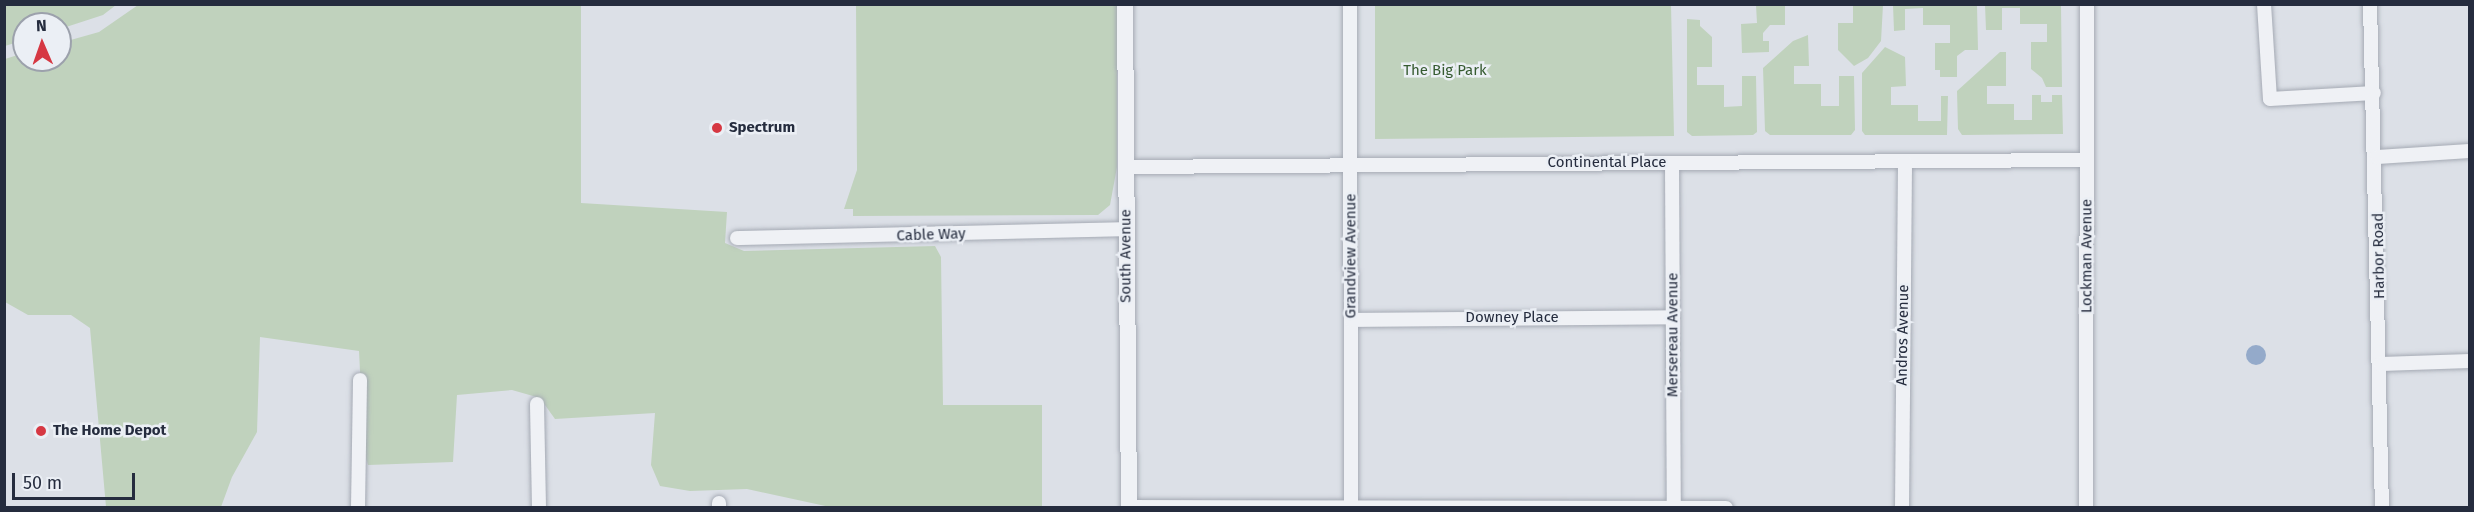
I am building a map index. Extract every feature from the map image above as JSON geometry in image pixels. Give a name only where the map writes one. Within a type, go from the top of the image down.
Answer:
[{"type":"street","name":"South Avenue","points":[[1125,4],[1129,507]]},
{"type":"street","name":"Grandview Avenue","points":[[1350,4],[1351,507]]},
{"type":"street","name":"Lockman Avenue","points":[[2086,507],[2087,4]]},
{"type":"street","points":[[2264,4],[2270,99],[2374,93]]},
{"type":"street","name":"Harbor Road","points":[[2370,4],[2377,157],[2382,507]]},
{"type":"street","points":[[2377,157],[2469,151]]},
{"type":"street","name":"Continental Place","points":[[1126,168],[2087,160]]},
{"type":"street","name":"Andros Avenue","points":[[1902,507],[1905,162]]},
{"type":"street","name":"Mersereau Avenue","points":[[1672,163],[1674,507]]},
{"type":"street","name":"Cable Way","points":[[737,238],[1125,229]]},
{"type":"street","name":"Downey Place","points":[[1351,320],[1673,317]]},
{"type":"street","points":[[2381,364],[2469,361]]},
{"type":"street","points":[[358,507],[360,380]]},
{"type":"street","points":[[537,404],[539,507]]},
{"type":"street","points":[[1129,507],[1726,507]]},
{"type":"green space","points":[[5,4],[116,4],[103,15],[72,25],[72,12],[12,12],[12,44],[5,46]]},
{"type":"green space","points":[[138,5],[581,5],[581,203],[727,212],[725,243],[744,251],[935,246],[941,257],[943,405],[1042,405],[1042,507],[830,507],[747,489],[690,491],[660,486],[651,465],[655,413],[555,419],[540,398],[512,390],[457,395],[453,462],[368,465],[364,452],[359,351],[260,337],[257,432],[232,477],[221,507],[106,507],[90,328],[71,315],[28,315],[5,302],[5,59],[12,57],[12,72],[72,72],[72,40],[99,32]]},
{"type":"green space","points":[[856,5],[1117,5],[1117,167],[1110,205],[1098,215],[853,216],[853,209],[844,209],[857,170]]},
{"type":"green space","name":"The Big Park","points":[[1375,5],[1671,5],[1674,136],[1375,139]]},
{"type":"green space","points":[[1756,5],[1785,5],[1785,25],[1770,25],[1763,33],[1763,41],[1769,41],[1769,52],[1742,53],[1741,24],[1757,23]]},
{"type":"green space","points":[[1853,5],[1883,5],[1881,41],[1868,58],[1854,66],[1838,50],[1838,23],[1853,23]]},
{"type":"green space","points":[[1893,5],[1977,5],[1978,50],[1965,50],[1957,56],[1957,77],[1940,77],[1940,70],[1935,70],[1935,43],[1950,43],[1950,25],[1923,25],[1923,8],[1905,9],[1905,30],[1894,31]]},
{"type":"green space","points":[[1985,5],[2061,5],[2062,87],[2046,87],[2042,78],[2031,69],[2031,42],[2047,42],[2047,24],[2020,24],[2020,8],[2002,8],[2002,30],[1986,30]]},
{"type":"green space","points":[[1687,19],[1700,20],[1700,26],[1712,37],[1712,67],[1697,67],[1697,85],[1724,85],[1724,107],[1742,106],[1742,76],[1756,76],[1757,132],[1753,135],[1692,136],[1687,132]]},
{"type":"green space","points":[[1808,35],[1809,66],[1794,66],[1794,84],[1821,84],[1821,106],[1839,106],[1839,76],[1854,76],[1855,130],[1851,135],[1770,135],[1765,131],[1763,68],[1793,41]]},
{"type":"green space","points":[[1885,47],[1905,57],[1906,86],[1891,87],[1891,105],[1918,105],[1918,121],[1941,121],[1941,96],[1948,96],[1947,135],[1865,135],[1862,131],[1862,73]]},
{"type":"green space","points":[[2000,52],[2006,52],[2006,86],[1987,86],[1987,104],[2014,104],[2014,120],[2032,120],[2032,95],[2041,95],[2041,102],[2052,102],[2052,95],[2062,95],[2063,134],[1962,135],[1958,129],[1957,91]]},
{"type":"water","points":[[2256,345],[2263,348],[2266,355],[2263,362],[2256,365],[2249,362],[2246,355],[2249,348]]},
{"type":"place","name":"Spectrum","points":[[717,128]]},
{"type":"place","name":"The Home Depot","points":[[41,431]]}]
